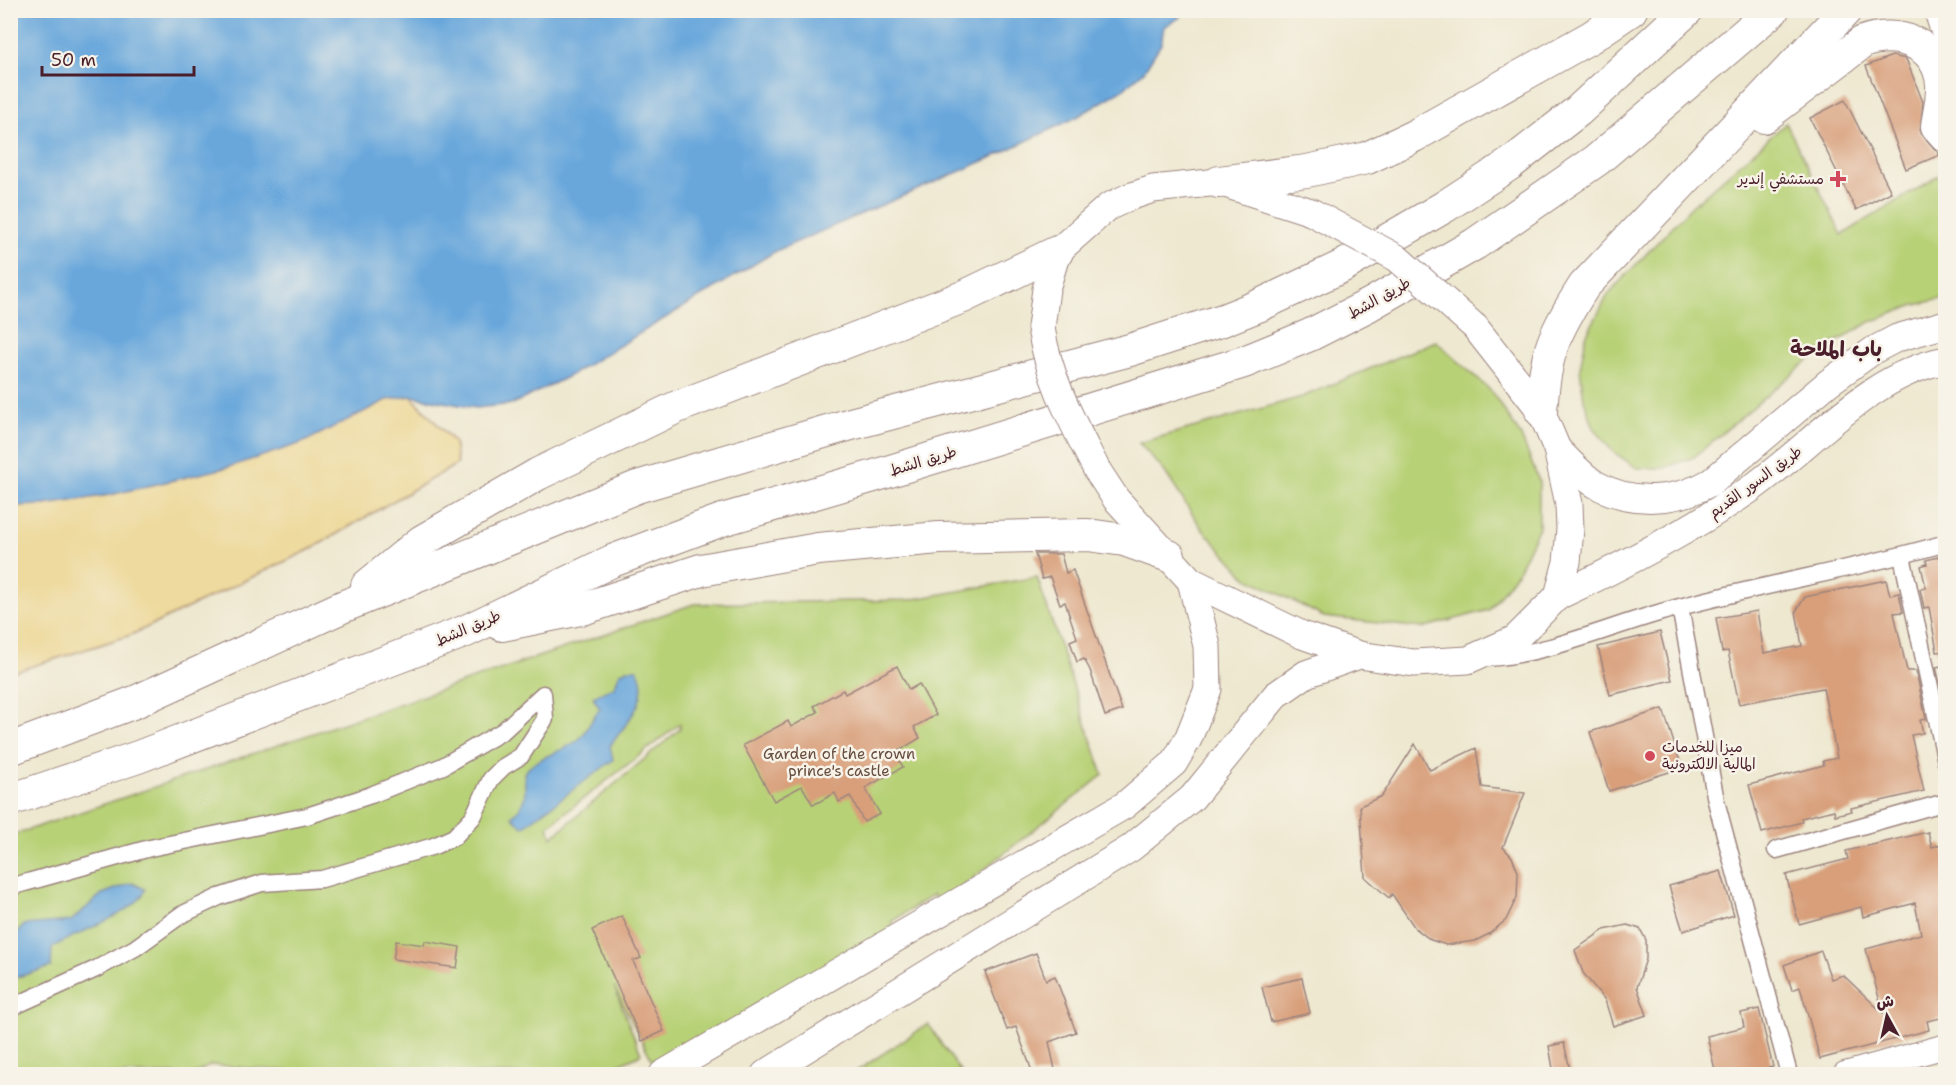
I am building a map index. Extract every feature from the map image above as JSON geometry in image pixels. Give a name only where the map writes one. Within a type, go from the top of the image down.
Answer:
[{"type":"highway","points":[[1219,182],[1306,171],[1367,158],[1414,136],[1591,37],[1631,10]]},
{"type":"highway","points":[[10,749],[135,702],[342,607],[637,487],[851,424],[1130,350],[1223,320],[1258,306],[1343,266],[1444,207],[1510,164],[1578,111],[1687,10]]},
{"type":"highway","name":"طريق الشط","points":[[10,800],[138,757],[466,631],[612,561],[722,520],[874,476],[1244,362],[1310,335],[1369,305],[1475,244],[1597,160],[1773,10]]},
{"type":"highway","points":[[1541,411],[1545,368],[1559,324],[1584,286],[1846,10]]},
{"type":"highway","points":[[1940,10],[1946,28]]},
{"type":"highway","points":[[1730,131],[1769,114],[1863,42],[1877,37],[1893,36],[1909,39],[1922,47],[1933,59],[1940,73],[1942,90],[1937,126],[1946,136]]},
{"type":"highway","points":[[342,607],[422,541],[538,474],[677,407],[963,297],[1057,252]]},
{"type":"highway","points":[[466,631],[585,608],[701,570],[818,549],[939,538],[1088,535],[1124,540],[1169,556]]},
{"type":"main road","points":[[1219,182],[1311,212],[1353,232],[1397,258],[1475,327],[1541,411],[1557,450],[1569,504],[1570,529],[1567,562],[1558,596],[1515,639],[1468,660],[1414,663],[1359,655],[1302,635],[1191,581],[1116,499],[1096,470],[1062,402],[1046,359],[1041,328],[1046,289],[1057,252],[1108,207],[1129,197],[1153,189],[1219,182]]},
{"type":"main road","points":[[1557,450],[1596,484],[1631,497],[1661,499],[1697,490],[1711,482],[1828,383],[1874,350],[1897,338],[1946,324]]},
{"type":"main road","name":"طريق السور القديم","points":[[1558,596],[1632,560],[1708,518],[1752,488],[1870,394],[1913,369],[1946,360]]},
{"type":"main road","points":[[663,1074],[1125,805],[1174,763],[1188,740],[1208,689],[1207,646],[1191,581]]},
{"type":"main road","points":[[765,1074],[1131,848],[1192,798],[1276,695],[1306,674],[1359,655]]},
{"type":"street","points":[[1468,660],[1516,656],[1680,607],[1902,556],[1946,543]]},
{"type":"street","points":[[1902,556],[1945,759]]},
{"type":"street","points":[[1680,607],[1716,801],[1789,1074]]},
{"type":"street","points":[[10,887],[150,848],[307,816],[371,795],[443,766],[503,731],[543,694],[545,719],[521,756],[491,779],[473,817],[454,837],[434,846],[322,879],[262,884],[219,897],[180,915],[135,948],[96,969],[10,1008]]},
{"type":"street","points":[[1776,850],[1946,802]]},
{"type":"street","points":[[1845,1074],[1946,1046]]},
{"type":"green space","points":[[1786,123],[1842,235],[1943,173],[1946,179],[1945,298],[1912,306],[1868,323],[1816,354],[1694,457],[1664,468],[1637,468],[1612,451],[1594,428],[1584,400],[1580,368],[1586,336],[1609,293],[1692,206]]},
{"type":"green space","points":[[1436,341],[1492,392],[1521,436],[1539,481],[1539,527],[1518,571],[1489,610],[1422,628],[1324,617],[1246,577],[1202,529],[1165,472],[1139,443],[1302,397]]},
{"type":"green space","name":"Garden of the crown prince's castle","points":[[1037,577],[1103,775],[939,905],[933,895],[891,922],[900,932],[656,1068],[614,987],[641,1054],[597,1074],[330,1074],[211,1065],[194,1074],[11,1074],[10,836],[694,604],[909,600]],"holes":[[[680,724],[680,729],[552,837],[548,826]]]},
{"type":"green space","points":[[928,1024],[962,1074],[852,1074]]},
{"type":"sand","points":[[411,396],[454,442],[457,464],[311,549],[131,635],[11,673],[10,506],[45,505],[110,495],[229,467],[349,419],[387,400]]},
{"type":"water","points":[[10,11],[1183,11],[1179,18],[1164,27],[1161,44],[1144,71],[1122,90],[1077,117],[995,156],[776,251],[571,375],[513,404],[476,408],[411,396],[387,400],[302,443],[229,467],[110,495],[45,505],[11,506]]},
{"type":"water","points":[[627,669],[637,669],[642,690],[636,710],[610,746],[613,760],[523,827],[512,816],[523,802],[524,773],[542,758],[571,745],[582,736],[600,709],[593,697],[614,687],[620,673]]},
{"type":"water","points":[[132,883],[145,889],[140,898],[131,906],[52,948],[51,967],[11,979],[11,940],[24,925],[71,921],[102,894]]},
{"type":"building","points":[[1892,56],[1906,59],[1923,102],[1920,132],[1940,155],[1906,169],[1866,66]]},
{"type":"building","points":[[1845,100],[1891,192],[1856,210],[1810,118]]},
{"type":"building","points":[[1035,554],[1061,554],[1066,573],[1073,570],[1122,710],[1105,716],[1090,670],[1084,659],[1077,662],[1070,641],[1077,638],[1065,602],[1060,604],[1050,577],[1042,579]]},
{"type":"building","points":[[1946,555],[1946,651],[1937,652],[1929,607],[1924,608],[1920,589],[1926,588],[1921,566],[1927,564],[1926,560]]},
{"type":"building","points":[[1886,580],[1890,595],[1899,593],[1903,612],[1894,613],[1907,671],[1916,671],[1926,719],[1920,720],[1923,733],[1911,735],[1924,791],[1851,808],[1852,811],[1835,815],[1834,810],[1801,818],[1802,822],[1762,833],[1749,785],[1824,765],[1823,761],[1837,758],[1823,688],[1739,704],[1728,651],[1722,652],[1716,618],[1757,611],[1764,653],[1802,646],[1796,611],[1805,597]]},
{"type":"building","points":[[1660,632],[1672,680],[1610,695],[1598,647]]},
{"type":"building","points":[[1946,665],[1946,709],[1936,667]]},
{"type":"building","points":[[897,666],[909,690],[919,684],[936,715],[914,727],[920,738],[895,753],[903,767],[865,788],[880,814],[864,822],[850,796],[839,802],[835,793],[813,805],[802,786],[774,801],[743,745],[788,721],[791,727],[818,712],[814,706],[843,690],[845,694]]},
{"type":"building","points":[[1663,709],[1682,768],[1609,791],[1590,732]]},
{"type":"building","points":[[1415,744],[1430,770],[1476,748],[1482,787],[1525,793],[1503,847],[1512,857],[1518,872],[1517,897],[1506,920],[1489,934],[1475,941],[1446,945],[1431,940],[1415,928],[1392,894],[1389,898],[1365,877],[1360,806],[1382,796]]},
{"type":"building","points":[[1928,832],[1932,847],[1942,844],[1946,858],[1946,1017],[1927,1021],[1929,1030],[1820,1059],[1800,987],[1792,990],[1784,965],[1821,951],[1831,979],[1843,975],[1883,1013],[1866,949],[1921,934],[1915,903],[1863,917],[1861,907],[1799,924],[1786,875],[1848,859],[1846,851]]},
{"type":"building","points":[[1721,871],[1734,915],[1683,931],[1669,886]]},
{"type":"building","points":[[622,916],[641,958],[633,961],[664,1031],[642,1041],[592,930]]},
{"type":"building","points":[[1627,925],[1640,929],[1646,940],[1646,959],[1637,987],[1647,1015],[1613,1026],[1605,1000],[1583,973],[1575,950],[1604,930]]},
{"type":"building","points":[[396,941],[424,945],[425,941],[460,947],[457,968],[393,959]]},
{"type":"building","points":[[1036,953],[1046,980],[1055,976],[1076,1032],[1049,1042],[1056,1074],[1033,1074],[1016,1027],[1007,1030],[985,972]]},
{"type":"building","points":[[1302,978],[1310,1013],[1271,1022],[1262,987]]},
{"type":"building","points":[[1759,1009],[1773,1067],[1742,1074],[1716,1074],[1707,1036],[1744,1027],[1741,1013]]},
{"type":"building","points":[[1564,1043],[1571,1074],[1554,1074],[1549,1046]]},
{"type":"place","name":"مستشفي إندير","points":[[1838,179]]},
{"type":"place","name":"ميزا للخدمات المالية الالكترونية","points":[[1650,756]]},
{"type":"district","name":"باب الملاحة","points":[[1836,349]]}]
